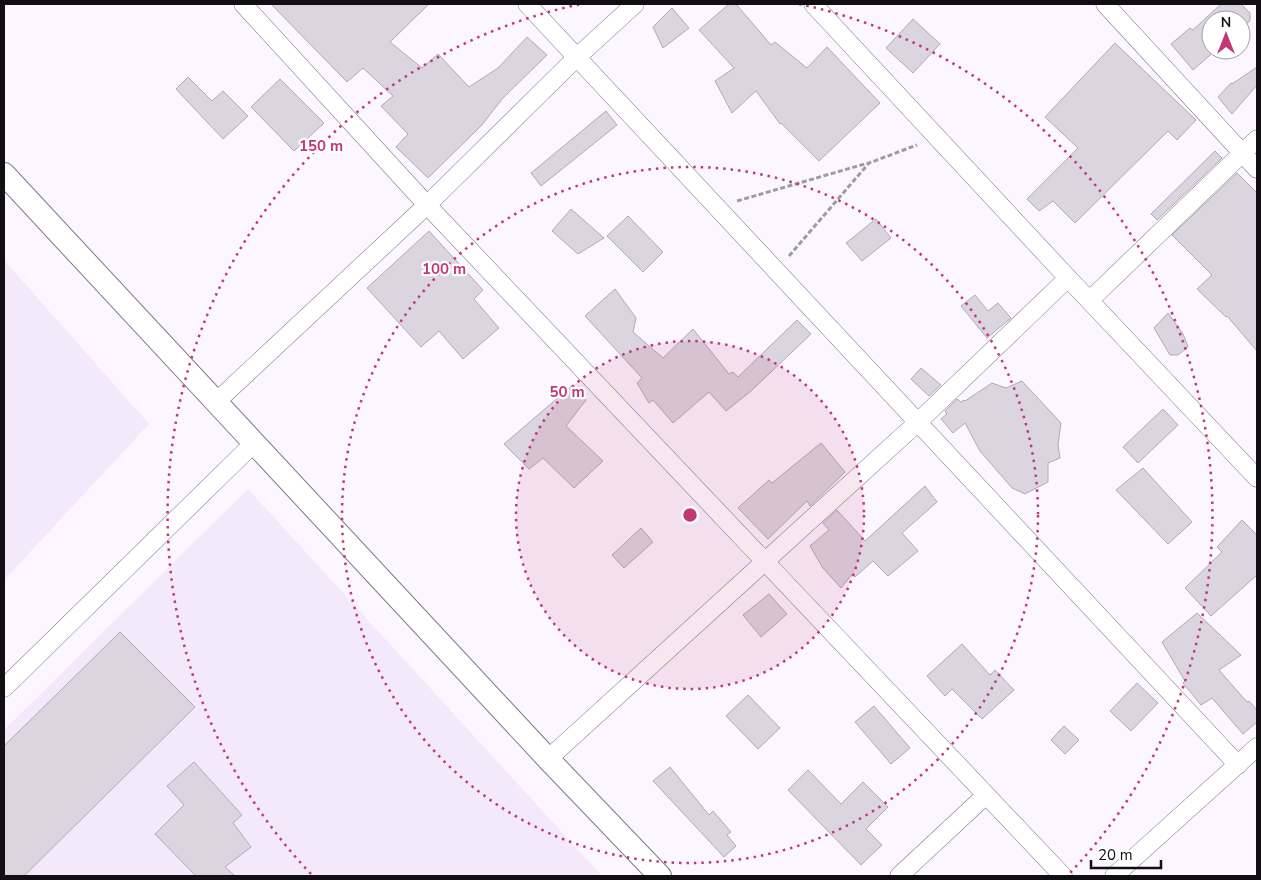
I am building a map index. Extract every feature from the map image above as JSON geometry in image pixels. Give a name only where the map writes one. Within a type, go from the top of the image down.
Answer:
[{"type":"street","points":[[243,4],[426,205],[1063,876]]},
{"type":"street","points":[[527,4],[1238,765]]},
{"type":"street","points":[[216,402],[426,205],[576,58],[635,4]]},
{"type":"street","points":[[813,4],[1257,478]]},
{"type":"street","points":[[1105,4],[1257,169]]},
{"type":"street","points":[[1090,300],[1257,139]]},
{"type":"street","points":[[4,174],[548,759],[660,876]]},
{"type":"street","points":[[548,759],[917,423],[1068,278]]},
{"type":"street","points":[[4,688],[254,443]]},
{"type":"street","points":[[1114,876],[1257,748]]},
{"type":"street","points":[[899,876],[986,796]]},
{"type":"path","points":[[716,207],[869,163],[938,138]]},
{"type":"path","points":[[776,272],[869,163]]},
{"type":"shaded area","points":[[4,260],[149,424],[4,580]]},
{"type":"shaded area","points":[[248,489],[602,876],[4,876],[4,730]]},
{"type":"building","points":[[271,4],[429,4],[390,42],[422,68],[438,54],[469,87],[498,68],[527,37],[547,55],[503,98],[481,126],[428,178],[396,147],[408,134],[381,106],[393,96],[363,68],[347,82]]},
{"type":"building","points":[[729,4],[736,4],[771,45],[775,42],[807,68],[827,47],[880,103],[819,161],[780,124],[756,91],[732,113],[715,81],[734,68],[699,30]]},
{"type":"building","points":[[1221,4],[1241,4],[1247,10],[1215,10]]},
{"type":"building","points":[[672,8],[689,28],[663,48],[653,27]]},
{"type":"building","points":[[913,19],[940,44],[913,73],[886,48]]},
{"type":"building","points":[[1201,23],[1201,60],[1204,60],[1193,70],[1171,44],[1190,28],[1193,30]]},
{"type":"building","points":[[1115,43],[1196,120],[1177,140],[1168,131],[1075,223],[1053,201],[1039,211],[1027,199],[1078,148],[1045,117]]},
{"type":"building","points":[[1257,67],[1257,85],[1232,114],[1218,97],[1231,83]]},
{"type":"building","points":[[188,77],[212,101],[223,91],[248,116],[223,139],[176,89]]},
{"type":"building","points":[[280,79],[324,123],[294,151],[251,107]]},
{"type":"building","points":[[606,111],[617,125],[541,186],[531,173]]},
{"type":"building","points":[[1215,151],[1222,158],[1157,220],[1151,214]]},
{"type":"building","points":[[1237,173],[1257,193],[1257,351],[1227,316],[1197,289],[1212,275],[1172,235]]},
{"type":"building","points":[[571,209],[604,238],[578,254],[552,231]]},
{"type":"building","points":[[628,216],[663,252],[643,272],[607,236]]},
{"type":"building","points":[[876,219],[891,238],[862,261],[846,243]]},
{"type":"building","points":[[429,231],[483,290],[474,299],[499,328],[463,359],[439,331],[421,347],[367,288]]},
{"type":"building","points":[[615,289],[636,318],[633,332],[663,358],[693,329],[729,374],[733,372],[738,377],[797,320],[811,334],[751,391],[726,411],[709,392],[673,423],[653,400],[649,403],[637,383],[642,378],[585,316]]},
{"type":"building","points":[[975,295],[988,311],[998,303],[1011,318],[987,338],[961,306]]},
{"type":"building","points":[[1168,313],[1183,334],[1188,347],[1178,355],[1170,355],[1154,328]]},
{"type":"building","points":[[921,368],[941,385],[929,396],[911,379]]},
{"type":"building","points":[[1022,381],[1061,423],[1058,445],[1060,458],[1048,463],[1048,482],[1025,494],[1012,488],[980,451],[965,423],[953,433],[941,419],[947,414],[945,411],[957,399],[961,402],[965,401],[992,383],[1006,388]]},
{"type":"building","points":[[573,385],[586,400],[566,426],[603,461],[574,488],[543,458],[529,469],[504,444]]},
{"type":"building","points":[[1163,409],[1178,425],[1138,463],[1123,447]]},
{"type":"building","points":[[821,443],[845,472],[810,506],[807,501],[768,539],[738,508],[769,480],[772,483]]},
{"type":"building","points":[[1143,468],[1192,522],[1168,544],[1116,490]]},
{"type":"building","points":[[925,486],[937,502],[902,533],[918,551],[888,576],[873,561],[855,577],[853,573],[841,588],[823,568],[810,546],[829,530],[823,523],[837,510],[865,541]]},
{"type":"building","points":[[1242,520],[1257,535],[1257,575],[1211,616],[1185,588],[1222,552],[1217,547]]},
{"type":"building","points":[[641,528],[653,542],[624,568],[612,555]]},
{"type":"building","points":[[769,594],[787,614],[761,637],[743,615]]},
{"type":"building","points":[[1197,613],[1241,655],[1219,670],[1247,702],[1249,701],[1257,710],[1257,722],[1243,734],[1212,698],[1201,705],[1183,683],[1185,681],[1162,642]]},
{"type":"building","points":[[120,632],[195,707],[24,876],[4,876],[4,746]]},
{"type":"building","points":[[962,644],[990,675],[995,670],[1014,690],[982,719],[952,689],[945,696],[927,676]]},
{"type":"building","points":[[1137,683],[1158,703],[1131,731],[1110,711]]},
{"type":"building","points":[[748,695],[780,728],[758,749],[726,716]]},
{"type":"building","points":[[874,706],[910,748],[891,764],[855,722]]},
{"type":"building","points":[[1064,726],[1079,740],[1065,754],[1051,740]]},
{"type":"building","points":[[194,762],[242,815],[233,823],[251,847],[225,867],[235,876],[196,876],[155,834],[184,805],[167,786]]},
{"type":"building","points":[[670,767],[709,815],[713,811],[731,832],[727,835],[736,846],[724,857],[653,781]]},
{"type":"building","points":[[808,770],[841,804],[863,782],[888,807],[866,829],[882,845],[861,865],[788,790]]}]
